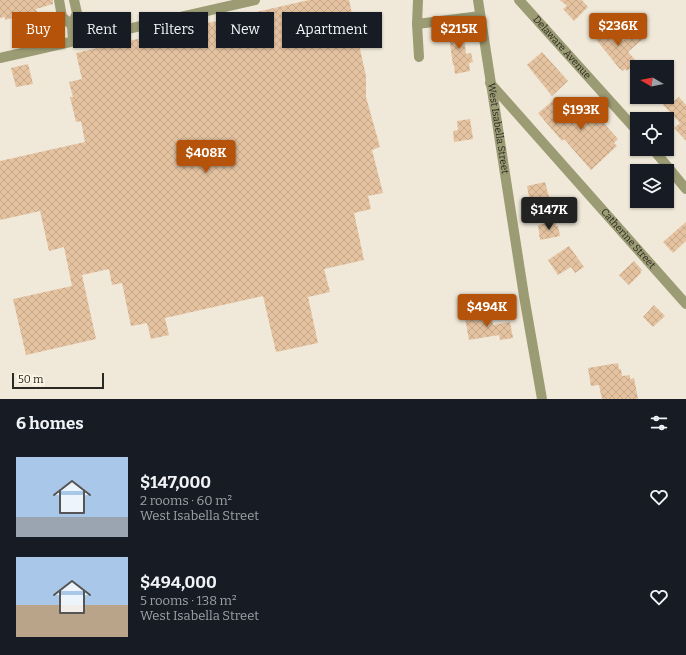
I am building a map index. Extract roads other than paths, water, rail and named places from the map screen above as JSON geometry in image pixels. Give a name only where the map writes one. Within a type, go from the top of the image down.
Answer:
[{"type":"street","points":[[59,0],[62,17],[72,25]]},
{"type":"street","points":[[0,58],[73,41],[72,25],[77,13],[74,0]]},
{"type":"street","points":[[131,28],[255,0]]},
{"type":"street","points":[[418,0],[417,24],[419,57]]},
{"type":"street","name":"West Isabella Street","points":[[478,0],[490,83],[542,399]]},
{"type":"street","name":"Delaware Avenue","points":[[519,0],[630,123]]},
{"type":"street","points":[[417,24],[480,16]]},
{"type":"street","name":"Catherine Street","points":[[490,83],[686,304]]},
{"type":"street","points":[[659,156],[686,189]]}]
